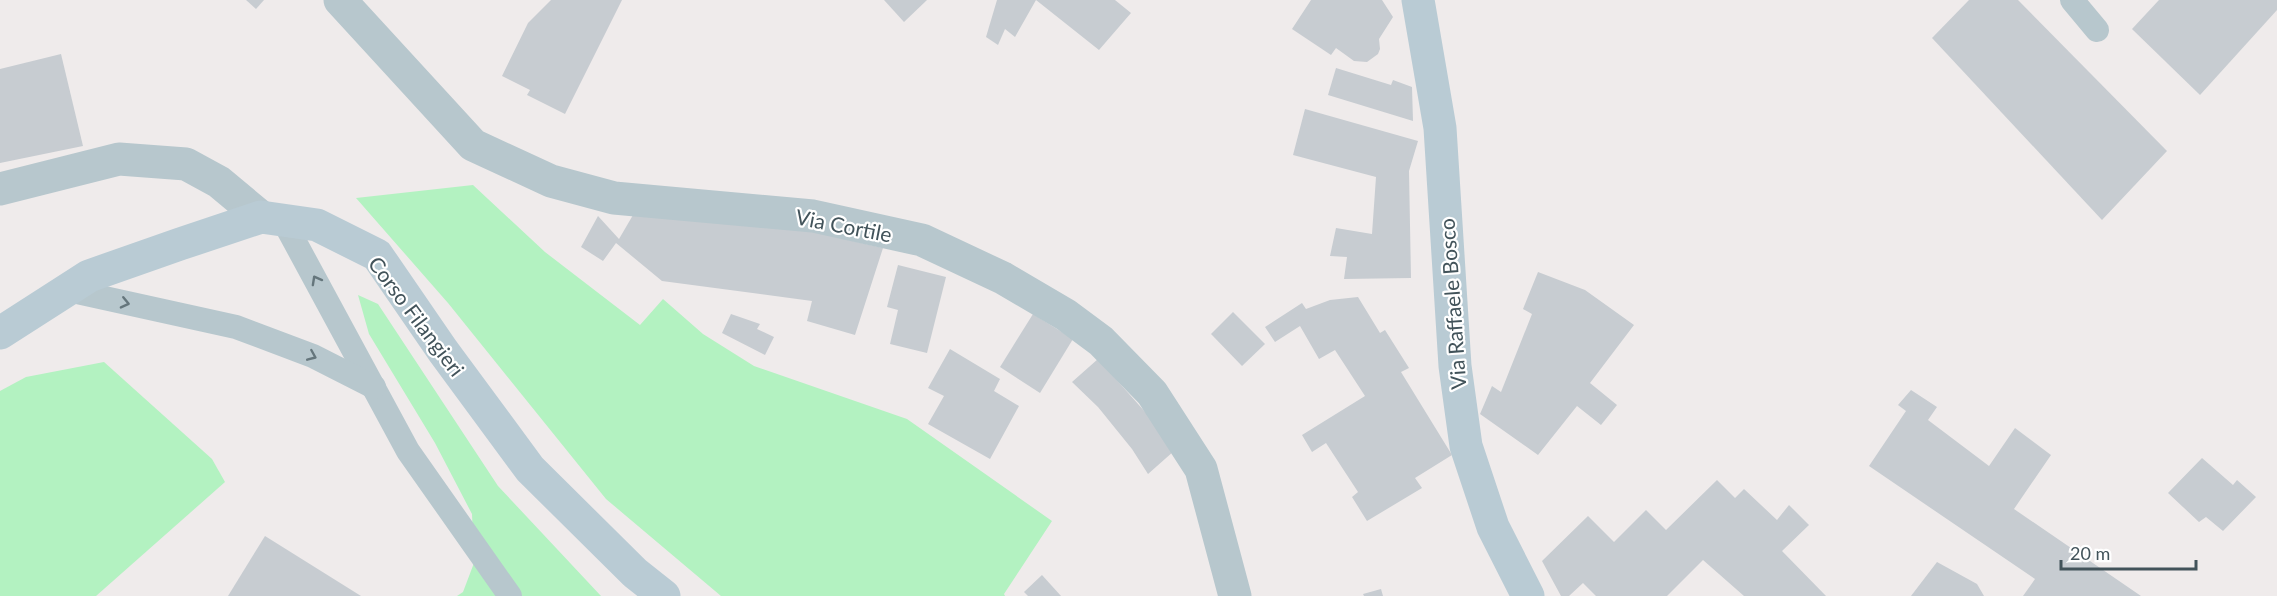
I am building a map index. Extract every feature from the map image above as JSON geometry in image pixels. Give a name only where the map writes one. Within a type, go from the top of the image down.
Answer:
[{"type":"street","name":"Via Cortile","points":[[340,0],[472,145],[551,181],[614,198],[813,216],[922,240],[1003,278],[1066,315],[1101,342],[1152,393],[1201,469],[1235,596]]},
{"type":"street","name":"Via Raffaele Bosco","points":[[1418,0],[1440,128],[1455,366],[1466,446],[1493,527],[1528,596]]},
{"type":"street","points":[[0,189],[119,159],[186,164],[219,182],[272,218]]},
{"type":"street","name":"Corso Filangieri","points":[[0,333],[89,276],[272,218],[317,225],[377,255],[443,351],[530,469],[635,573],[664,596]]},
{"type":"lane","points":[[2072,0],[2097,30]]},
{"type":"lane","points":[[272,218],[374,387],[408,451],[510,596]]},
{"type":"lane","points":[[68,290],[236,327],[313,356],[374,387]]},
{"type":"green space","points":[[473,185],[545,252],[640,325],[663,299],[703,334],[754,366],[907,419],[1052,521],[1004,594],[1005,596],[721,596],[606,499],[448,303],[356,198]]},
{"type":"green space","points":[[358,295],[378,304],[498,486],[601,596],[457,596],[463,592],[474,563],[472,514],[435,443],[369,334]]},
{"type":"green space","points":[[104,362],[212,459],[225,482],[96,596],[0,596],[0,391],[26,377]]},
{"type":"building","points":[[246,0],[264,0],[256,9]]},
{"type":"building","points":[[551,0],[622,0],[565,114],[527,95],[530,90],[502,76],[528,23]]},
{"type":"building","points":[[884,0],[927,0],[904,22]]},
{"type":"building","points":[[997,0],[1036,0],[1015,37],[1005,29],[998,45],[986,37]]},
{"type":"building","points":[[1036,0],[1115,0],[1131,13],[1099,50]]},
{"type":"building","points":[[1311,0],[1382,0],[1393,17],[1379,39],[1378,54],[1367,62],[1354,61],[1336,48],[1331,55],[1292,29]]},
{"type":"building","points":[[1969,0],[2018,0],[2167,151],[2102,220],[1932,38]]},
{"type":"building","points":[[2159,0],[2277,0],[2277,10],[2200,95],[2132,29]]},
{"type":"building","points":[[61,54],[83,146],[0,163],[0,69]]},
{"type":"building","points":[[1336,68],[1391,85],[1393,80],[1412,87],[1413,121],[1328,95]]},
{"type":"building","points":[[1305,109],[1418,141],[1409,171],[1411,278],[1344,279],[1347,257],[1330,256],[1336,228],[1372,234],[1376,177],[1293,155]]},
{"type":"building","points":[[633,215],[775,223],[883,248],[855,335],[807,321],[812,301],[662,281],[616,243],[603,261],[581,247],[598,216],[619,239]]},
{"type":"building","points":[[898,265],[946,277],[927,353],[890,344],[898,310],[887,307]]},
{"type":"building","points":[[1538,272],[1585,290],[1634,325],[1590,383],[1617,405],[1601,425],[1577,406],[1538,455],[1480,414],[1492,386],[1501,392],[1532,314],[1523,309]]},
{"type":"building","points":[[1358,297],[1380,333],[1385,330],[1409,368],[1401,372],[1452,455],[1415,478],[1422,488],[1367,521],[1352,497],[1358,492],[1326,443],[1312,452],[1302,435],[1365,396],[1335,350],[1319,359],[1300,326],[1275,342],[1265,327],[1302,303],[1306,309],[1330,300]]},
{"type":"building","points":[[1233,312],[1265,344],[1242,366],[1211,334]]},
{"type":"building","points":[[731,314],[760,324],[757,329],[774,337],[765,355],[722,333]]},
{"type":"building","points":[[1033,314],[1073,339],[1040,393],[1000,367]]},
{"type":"building","points":[[950,349],[1000,379],[994,391],[1019,406],[990,459],[928,424],[944,396],[928,388]]},
{"type":"building","points":[[1098,359],[1162,431],[1174,451],[1148,474],[1132,449],[1098,407],[1072,382]]},
{"type":"building","points":[[1911,390],[1937,407],[1928,420],[1989,466],[2015,428],[2051,455],[2014,509],[2141,596],[2023,596],[2035,579],[1869,466],[1906,411],[1898,405]]},
{"type":"building","points":[[2202,458],[2233,485],[2237,480],[2256,497],[2223,531],[2206,517],[2199,522],[2168,493]]},
{"type":"building","points":[[1717,480],[1735,498],[1744,489],[1777,520],[1789,505],[1809,525],[1782,551],[1826,596],[1744,596],[1703,560],[1667,596],[1596,596],[1583,583],[1569,596],[1561,596],[1542,561],[1588,516],[1614,542],[1646,510],[1666,530]]},
{"type":"building","points":[[265,536],[361,596],[228,596]]},
{"type":"building","points":[[1937,562],[1977,584],[1984,596],[1911,596]]},
{"type":"building","points":[[1042,575],[1061,596],[1028,596],[1024,592]]},
{"type":"building","points":[[1381,589],[1383,596],[1364,596],[1363,594]]}]
